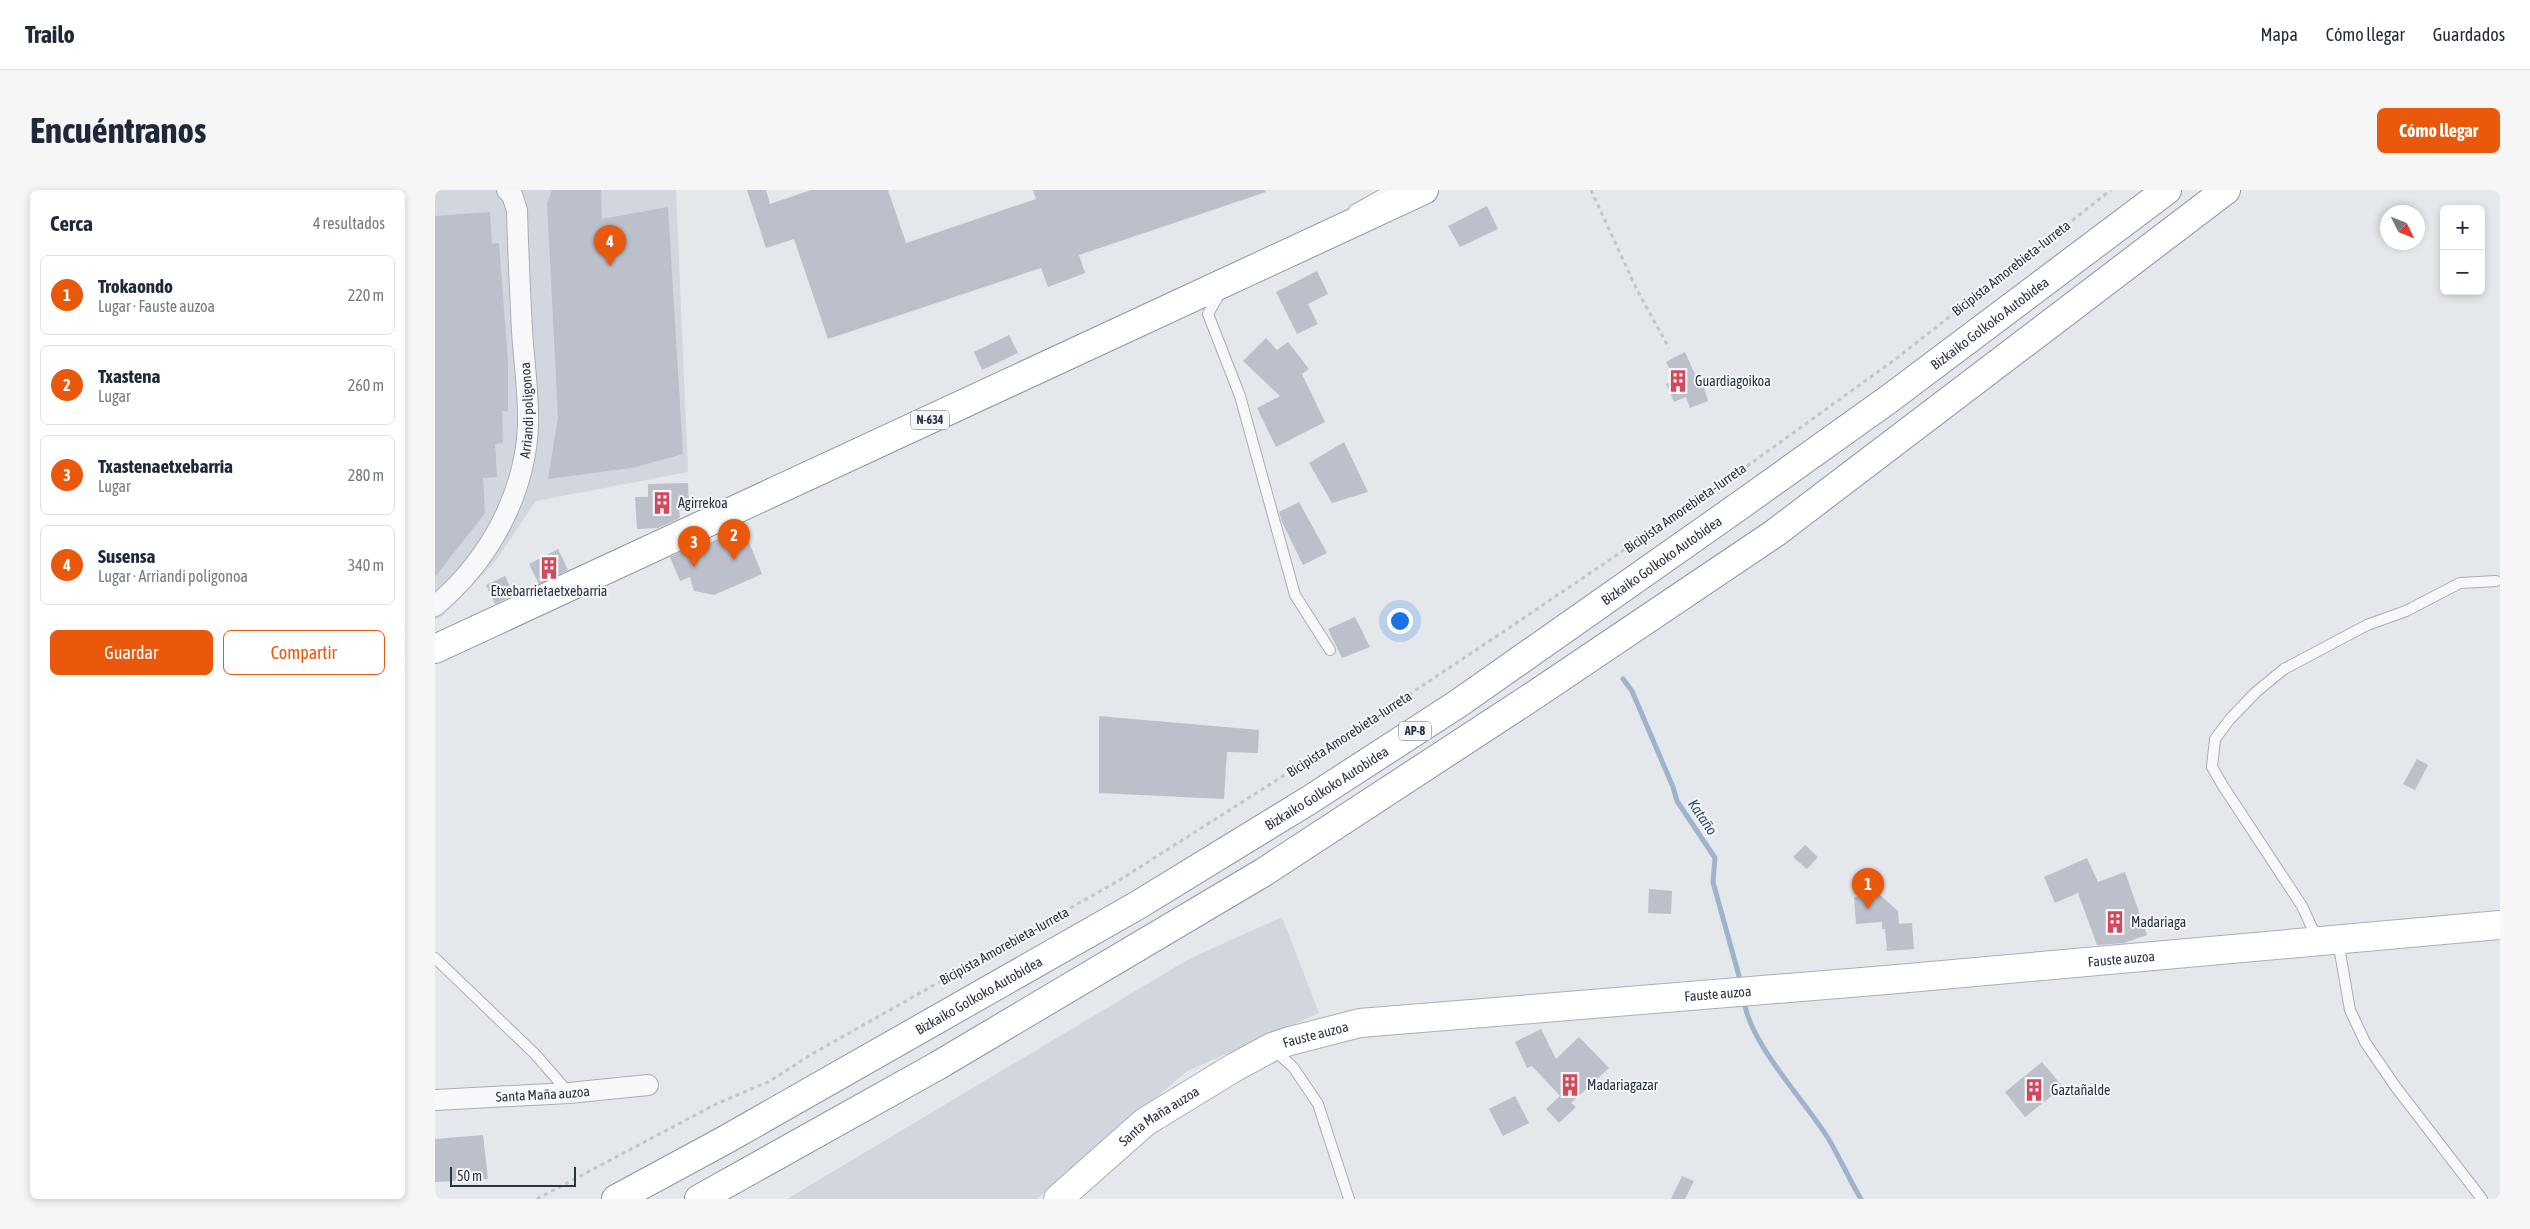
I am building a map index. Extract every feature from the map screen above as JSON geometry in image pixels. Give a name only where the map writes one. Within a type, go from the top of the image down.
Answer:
[{"type":"main road","name":"N-634","points":[[435,649],[1424,190]]},
{"type":"main road","name":"Bizkaiko Golkoko Autobidea","points":[[615,1199],[725,1140],[1138,905],[1336,783],[1459,702],[1758,493],[1889,399],[2167,190]]},
{"type":"main road","name":"AP-8","points":[[699,1199],[946,1061],[1264,872],[1531,698],[1775,532],[2226,190]]},
{"type":"main road","name":"Fauste auzoa","points":[[1272,1048],[1360,1023],[2500,925]]},
{"type":"main road","name":"Santa Maña auzoa","points":[[1058,1199],[1145,1122],[1235,1067],[1272,1048]]},
{"type":"street","name":"Arriandi poligonoa","points":[[435,606],[467,574],[498,531],[515,493],[523,463],[528,426],[515,197]]},
{"type":"street","name":"Santa Maña auzoa","points":[[435,1100],[649,1085]]},
{"type":"lane","points":[[1315,241],[1329,227],[1363,203],[1390,190]]},
{"type":"lane","points":[[1208,314],[1219,294],[1235,278]]},
{"type":"lane","points":[[1176,305],[1208,314]]},
{"type":"lane","points":[[1208,314],[1240,396],[1295,595],[1330,650]]},
{"type":"lane","points":[[2482,1199],[2395,1086],[2365,1042],[2350,1010],[2328,940],[2303,906],[2212,767],[2215,739],[2230,719],[2256,692],[2284,669],[2367,625],[2406,610],[2460,583],[2496,581]]},
{"type":"lane","points":[[435,958],[535,1054],[569,1092]]},
{"type":"lane","name":"Fauste auzoa","points":[[1272,1048],[1293,1067],[1318,1104],[1349,1199]]},
{"type":"path","points":[[1591,190],[1637,290],[1669,348]]},
{"type":"path","name":"Bicipista Amorebieta-Iurreta","points":[[537,1199],[716,1104],[770,1081],[820,1050],[1077,905],[1206,826],[1509,628],[1739,472],[1897,358],[2111,190]]},
{"type":"shaded area","points":[[435,190],[676,190],[688,472],[536,501],[494,563],[442,616],[435,620]]},
{"type":"shaded area","points":[[1282,917],[1319,1013],[1187,1071],[1037,1199],[787,1199],[1189,959]]},
{"type":"building","points":[[552,190],[601,190],[602,219],[668,207],[683,454],[632,468],[548,479],[558,417],[547,203]]},
{"type":"building","points":[[747,190],[766,190],[770,204],[811,190],[888,190],[906,243],[1036,199],[1033,190],[1265,190],[1266,192],[1079,255],[1085,273],[1048,287],[1041,268],[828,339],[794,239],[766,248]]},
{"type":"building","points":[[1487,206],[1498,229],[1460,247],[1448,226]]},
{"type":"building","points":[[490,212],[492,244],[499,243],[508,362],[508,411],[502,411],[503,443],[495,444],[497,477],[483,478],[485,513],[435,577],[435,216]]},
{"type":"building","points":[[1317,271],[1328,294],[1308,304],[1318,324],[1297,334],[1276,292]]},
{"type":"building","points":[[1009,335],[1018,353],[982,370],[974,352]]},
{"type":"building","points":[[1266,338],[1277,350],[1288,342],[1309,369],[1302,374],[1325,422],[1276,447],[1257,408],[1280,396],[1243,361]]},
{"type":"building","name":"Guardiagoikoa","points":[[1685,352],[1701,388],[1704,387],[1708,401],[1690,408],[1686,397],[1674,402],[1666,384],[1675,379],[1666,362]]},
{"type":"building","points":[[1344,442],[1368,492],[1332,503],[1309,463]]},
{"type":"building","name":"Agirrekoa","points":[[688,483],[689,509],[679,510],[680,518],[658,528],[637,529],[635,497],[648,497],[648,484]]},
{"type":"building","points":[[1299,502],[1327,553],[1303,565],[1279,512]]},
{"type":"building","points":[[743,527],[762,574],[714,595],[694,591],[690,577],[680,581],[670,557],[704,542],[705,545]]},
{"type":"building","name":"Etxebarrietaetxebarria","points":[[558,549],[568,570],[539,584],[529,564]]},
{"type":"building","points":[[505,576],[514,595],[495,604],[486,585]]},
{"type":"building","points":[[1355,617],[1370,647],[1342,658],[1328,629]]},
{"type":"building","points":[[1099,716],[1259,730],[1258,753],[1227,752],[1224,799],[1099,793]]},
{"type":"building","points":[[2417,759],[2428,765],[2415,790],[2403,784]]},
{"type":"building","points":[[1805,845],[1818,857],[1807,869],[1793,857]]},
{"type":"building","points":[[2087,858],[2098,882],[2125,872],[2147,935],[2124,943],[2097,945],[2078,893],[2055,903],[2044,877]]},
{"type":"building","points":[[1649,889],[1672,891],[1671,914],[1648,913]]},
{"type":"building","points":[[1880,895],[1898,911],[1899,924],[1912,923],[1914,949],[1887,951],[1885,929],[1882,929],[1882,922],[1856,924],[1854,897]]},
{"type":"building","name":"Madariagazar","points":[[1541,1029],[1556,1059],[1579,1037],[1609,1068],[1571,1103],[1576,1107],[1559,1123],[1546,1109],[1560,1096],[1532,1066],[1527,1068],[1515,1042]]},
{"type":"building","name":"Gaztañalde","points":[[2042,1062],[2063,1087],[2025,1117],[2005,1092]]},
{"type":"building","points":[[1515,1096],[1529,1123],[1503,1136],[1489,1109]]},
{"type":"building","points":[[483,1135],[488,1179],[435,1182],[435,1139]]},
{"type":"building","points":[[1682,1176],[1694,1181],[1685,1199],[1671,1199]]},
{"type":"waterway","name":"Kataño","points":[[1623,679],[1632,691],[1673,787],[1677,801],[1715,858],[1713,882],[1739,976]]},
{"type":"waterway","name":"Kataño","points":[[1745,1006],[1750,1022],[1769,1056],[1828,1138],[1861,1199]]},
{"type":"place","name":"Susensa","points":[[610,266]]},
{"type":"place","name":"Guardiagoikoa","points":[[1678,381]]},
{"type":"place","name":"Agirrekoa","points":[[662,503]]},
{"type":"place","name":"Txastena","points":[[734,560]]},
{"type":"place","name":"Txastenaetxebarria","points":[[694,567]]},
{"type":"place","name":"Etxebarrietaetxebarria","points":[[549,568]]},
{"type":"place","name":"Trokaondo","points":[[1868,909]]},
{"type":"place","name":"Madariaga","points":[[2115,922]]},
{"type":"place","name":"Madariagazar","points":[[1570,1085]]},
{"type":"place","name":"Gaztañalde","points":[[2034,1090]]}]
